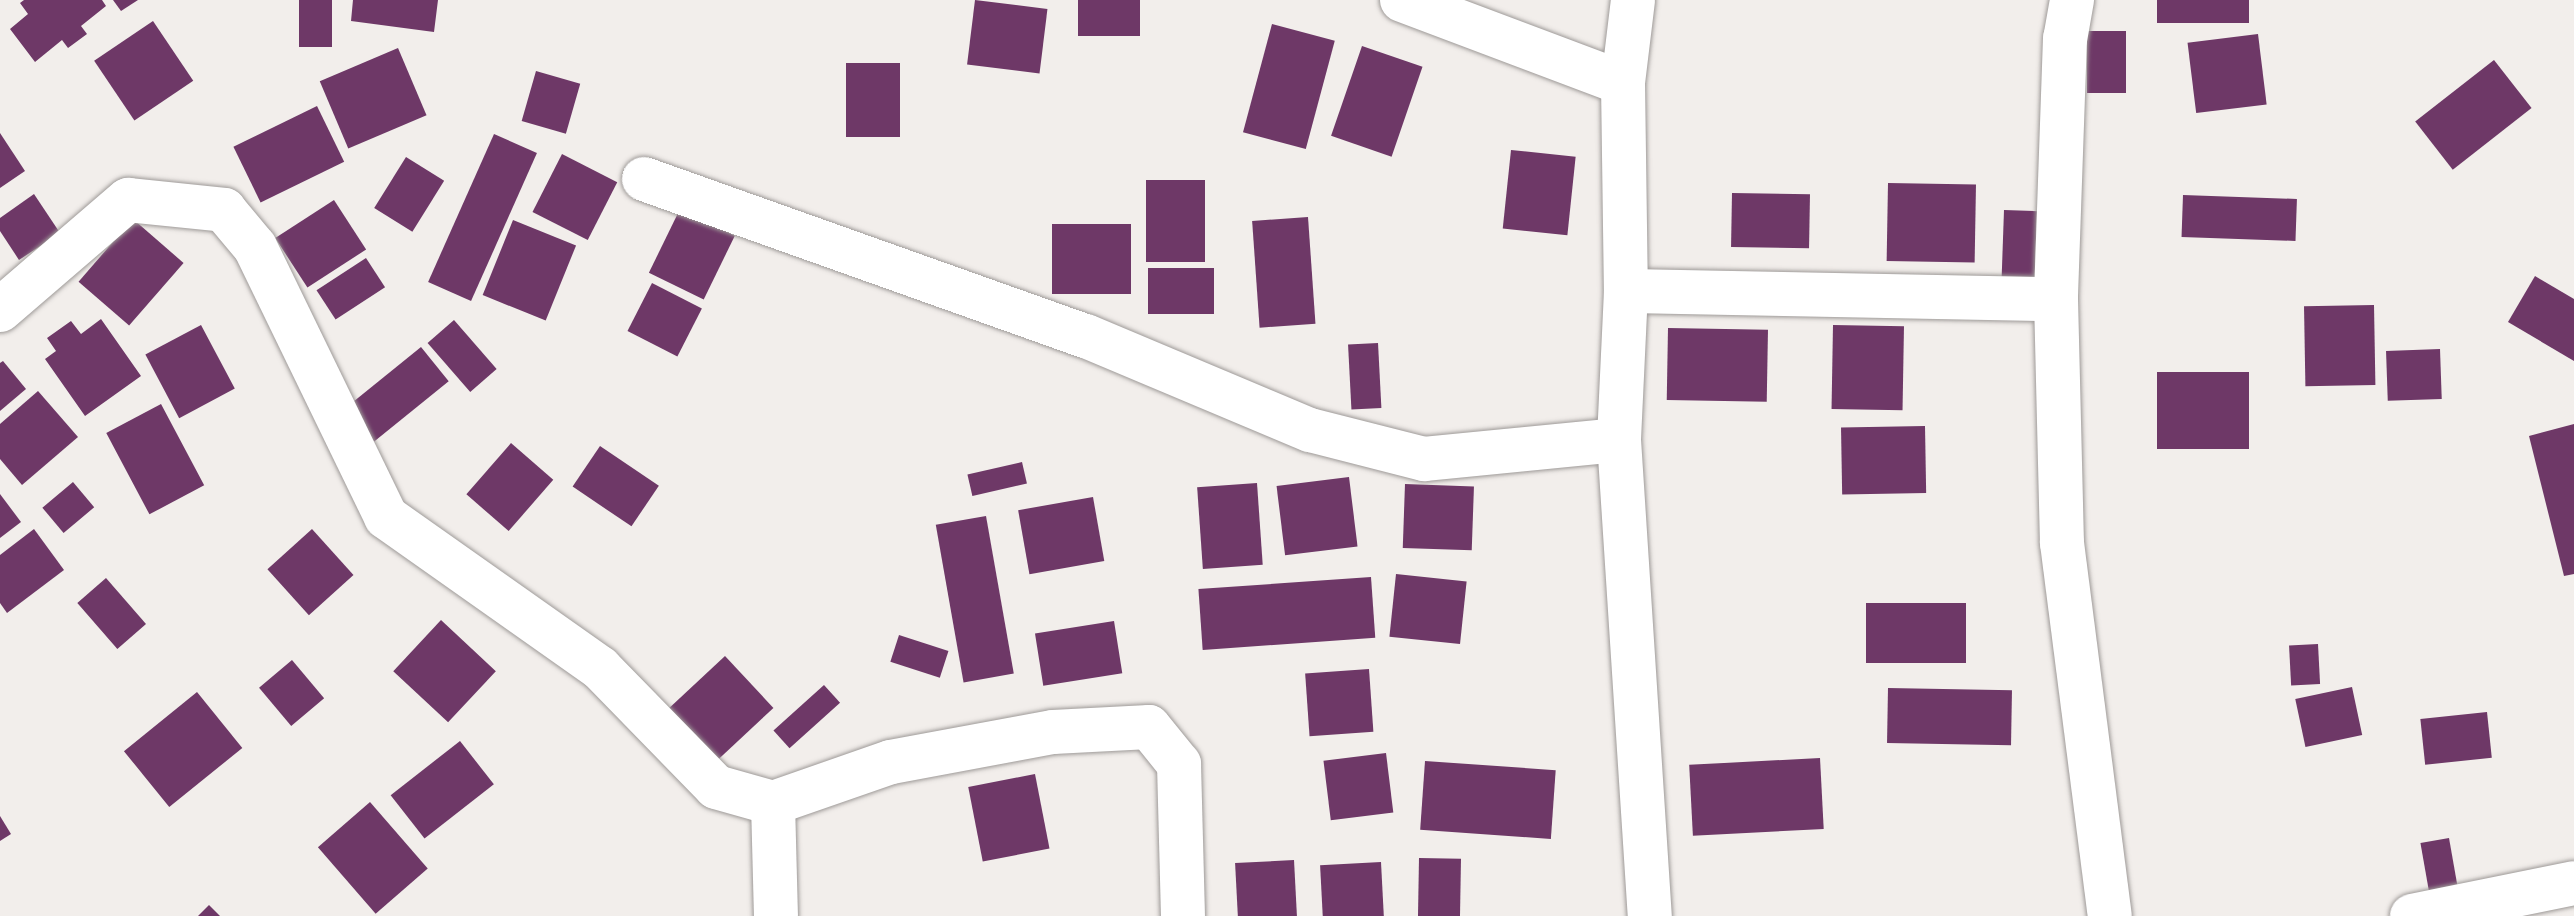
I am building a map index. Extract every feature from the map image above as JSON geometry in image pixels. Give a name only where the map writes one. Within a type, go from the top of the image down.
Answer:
[{"type":"street","points":[[1402,0],[1623,83]]},
{"type":"street","points":[[1633,0],[1623,83],[1626,291],[1619,440],[1650,916]]},
{"type":"street","points":[[2072,0],[2065,38],[2056,299],[2062,543],[2110,916]]},
{"type":"street","points":[[644,179],[1086,336],[1310,430],[1424,459],[1619,440]]},
{"type":"street","points":[[0,310],[128,200],[224,210],[255,247],[386,517],[600,668],[716,787],[773,803],[891,762],[1053,732],[1149,727],[1179,764],[1183,916]]},
{"type":"street","points":[[1626,291],[2056,299]]},
{"type":"street","points":[[773,803],[776,916]]},
{"type":"street","points":[[2412,916],[2574,883]]},
{"type":"building","points":[[24,0],[102,0],[106,6],[81,26],[87,34],[68,48],[62,40],[35,62],[10,29],[28,14],[20,3]]},
{"type":"building","points":[[113,0],[138,0],[121,11]]},
{"type":"building","points":[[299,0],[332,0],[332,47],[299,47]]},
{"type":"building","points":[[353,0],[438,0],[434,32],[351,21]]},
{"type":"building","points":[[975,0],[1047,9],[1040,73],[967,65]]},
{"type":"building","points":[[1078,0],[1140,0],[1140,36],[1078,36]]},
{"type":"building","points":[[2157,0],[2249,0],[2249,23],[2157,23]]},
{"type":"building","points":[[153,21],[193,81],[134,120],[94,61]]},
{"type":"building","points":[[1272,24],[1335,41],[1306,149],[1243,132]]},
{"type":"building","points":[[2087,31],[2126,31],[2126,93],[2087,93]]},
{"type":"building","points":[[2258,34],[2267,104],[2196,113],[2188,43]]},
{"type":"building","points":[[1362,46],[1423,67],[1392,157],[1331,136]]},
{"type":"building","points":[[398,48],[427,115],[348,148],[320,81]]},
{"type":"building","points":[[2494,60],[2532,108],[2453,170],[2415,122]]},
{"type":"building","points":[[846,63],[900,63],[900,137],[846,137]]},
{"type":"building","points":[[536,71],[580,84],[566,134],[522,121]]},
{"type":"building","points":[[317,106],[344,162],[261,202],[233,147]]},
{"type":"building","points":[[0,133],[25,171],[0,188]]},
{"type":"building","points":[[494,134],[537,153],[471,301],[428,282]]},
{"type":"building","points":[[1511,150],[1576,157],[1567,235],[1503,229]]},
{"type":"building","points":[[562,154],[617,182],[588,240],[532,212]]},
{"type":"building","points":[[406,157],[444,181],[412,232],[374,208]]},
{"type":"building","points":[[1146,180],[1205,180],[1205,262],[1146,262]]},
{"type":"building","points":[[1888,183],[1976,185],[1975,263],[1887,261]]},
{"type":"building","points":[[1732,193],[1810,194],[1809,248],[1731,247]]},
{"type":"building","points":[[34,194],[60,233],[19,260],[0,231],[0,218]]},
{"type":"building","points":[[2183,195],[2297,199],[2295,241],[2182,237]]},
{"type":"building","points":[[334,200],[366,249],[307,288],[275,238]]},
{"type":"building","points":[[680,209],[735,236],[704,300],[649,273]]},
{"type":"building","points":[[2004,210],[2037,211],[2034,283],[2001,282]]},
{"type":"building","points":[[1308,217],[1315,324],[1260,328],[1252,221]]},
{"type":"building","points":[[133,219],[184,263],[129,326],[79,282]]},
{"type":"building","points":[[513,220],[576,245],[546,321],[483,295]]},
{"type":"building","points":[[1052,224],[1131,224],[1131,294],[1052,294]]},
{"type":"building","points":[[366,258],[385,287],[336,319],[317,290]]},
{"type":"building","points":[[1148,268],[1214,268],[1214,314],[1148,314]]},
{"type":"building","points":[[2535,276],[2574,299],[2574,361],[2508,322]]},
{"type":"building","points":[[652,283],[702,308],[677,357],[627,331]]},
{"type":"building","points":[[2374,305],[2375,385],[2305,386],[2304,306]]},
{"type":"building","points":[[101,319],[141,376],[85,416],[45,359],[56,351],[47,338],[71,321],[81,334]]},
{"type":"building","points":[[454,320],[497,369],[470,392],[428,343]]},
{"type":"building","points":[[201,325],[235,389],[179,418],[145,355]]},
{"type":"building","points":[[1833,325],[1904,326],[1903,410],[1832,409]]},
{"type":"building","points":[[1668,328],[1768,330],[1767,402],[1667,400]]},
{"type":"building","points":[[1378,343],[1381,408],[1351,409],[1348,345]]},
{"type":"building","points":[[421,347],[449,381],[369,446],[341,412]]},
{"type":"building","points":[[2440,349],[2442,399],[2388,401],[2386,351]]},
{"type":"building","points":[[3,361],[26,389],[0,411],[0,363]]},
{"type":"building","points":[[2157,372],[2249,372],[2249,449],[2157,449]]},
{"type":"building","points":[[38,391],[78,437],[22,485],[0,459],[0,424]]},
{"type":"building","points":[[161,404],[204,485],[149,514],[106,433]]},
{"type":"building","points":[[2574,424],[2574,574],[2564,576],[2529,436]]},
{"type":"building","points":[[1925,426],[1926,493],[1842,494],[1841,427]]},
{"type":"building","points":[[511,443],[553,480],[509,531],[466,494]]},
{"type":"building","points":[[600,446],[659,486],[631,526],[573,487]]},
{"type":"building","points":[[1022,462],[1027,483],[972,496],[967,475]]},
{"type":"building","points":[[1349,477],[1358,546],[1285,555],[1277,486]]},
{"type":"building","points":[[73,482],[94,507],[64,533],[42,508]]},
{"type":"building","points":[[1257,483],[1263,565],[1203,569],[1197,487]]},
{"type":"building","points":[[1405,484],[1474,486],[1472,550],[1403,548]]},
{"type":"building","points":[[0,494],[21,522],[0,538]]},
{"type":"building","points":[[1093,497],[1104,561],[1029,574],[1018,510]]},
{"type":"building","points":[[986,516],[1014,674],[964,682],[936,525]]},
{"type":"building","points":[[34,529],[64,570],[7,613],[0,603],[0,555]]},
{"type":"building","points":[[312,529],[353,575],[309,615],[267,569]]},
{"type":"building","points":[[1396,574],[1467,581],[1460,644],[1389,637]]},
{"type":"building","points":[[1371,577],[1375,638],[1203,650],[1198,589]]},
{"type":"building","points":[[106,578],[146,624],[117,649],[77,603]]},
{"type":"building","points":[[1866,603],[1966,603],[1966,663],[1866,663]]},
{"type":"building","points":[[441,620],[496,671],[448,722],[393,671]]},
{"type":"building","points":[[1114,621],[1122,673],[1043,686],[1035,634]]},
{"type":"building","points":[[899,635],[948,651],[940,678],[890,662]]},
{"type":"building","points":[[2318,644],[2320,684],[2291,685],[2289,646]]},
{"type":"building","points":[[725,656],[773,708],[714,763],[666,711]]},
{"type":"building","points":[[292,660],[324,698],[291,726],[259,688]]},
{"type":"building","points":[[1369,669],[1373,732],[1310,736],[1305,673]]},
{"type":"building","points":[[824,685],[840,703],[790,748],[773,731]]},
{"type":"building","points":[[2352,687],[2362,735],[2305,747],[2295,699]]},
{"type":"building","points":[[1888,688],[2012,690],[2011,745],[1887,743]]},
{"type":"building","points":[[197,692],[242,748],[169,807],[124,751]]},
{"type":"building","points":[[2487,712],[2492,758],[2425,765],[2420,719]]},
{"type":"building","points":[[460,741],[494,784],[425,839],[391,795]]},
{"type":"building","points":[[1386,753],[1393,813],[1331,820],[1323,761]]},
{"type":"building","points":[[1820,758],[1824,829],[1693,836],[1689,765]]},
{"type":"building","points":[[1425,761],[1556,770],[1551,839],[1420,830]]},
{"type":"building","points":[[1035,774],[1050,849],[983,862],[968,787]]},
{"type":"building","points":[[370,802],[428,868],[376,914],[318,847]]},
{"type":"building","points":[[0,816],[11,834],[0,841]]},
{"type":"building","points":[[2449,838],[2458,887],[2429,892],[2420,843]]},
{"type":"building","points":[[1419,858],[1461,859],[1460,916],[1418,916]]},
{"type":"building","points":[[1294,860],[1297,916],[1238,916],[1235,863]]},
{"type":"building","points":[[1381,862],[1384,916],[1323,916],[1320,865]]},
{"type":"building","points":[[209,905],[220,916],[198,916]]}]
